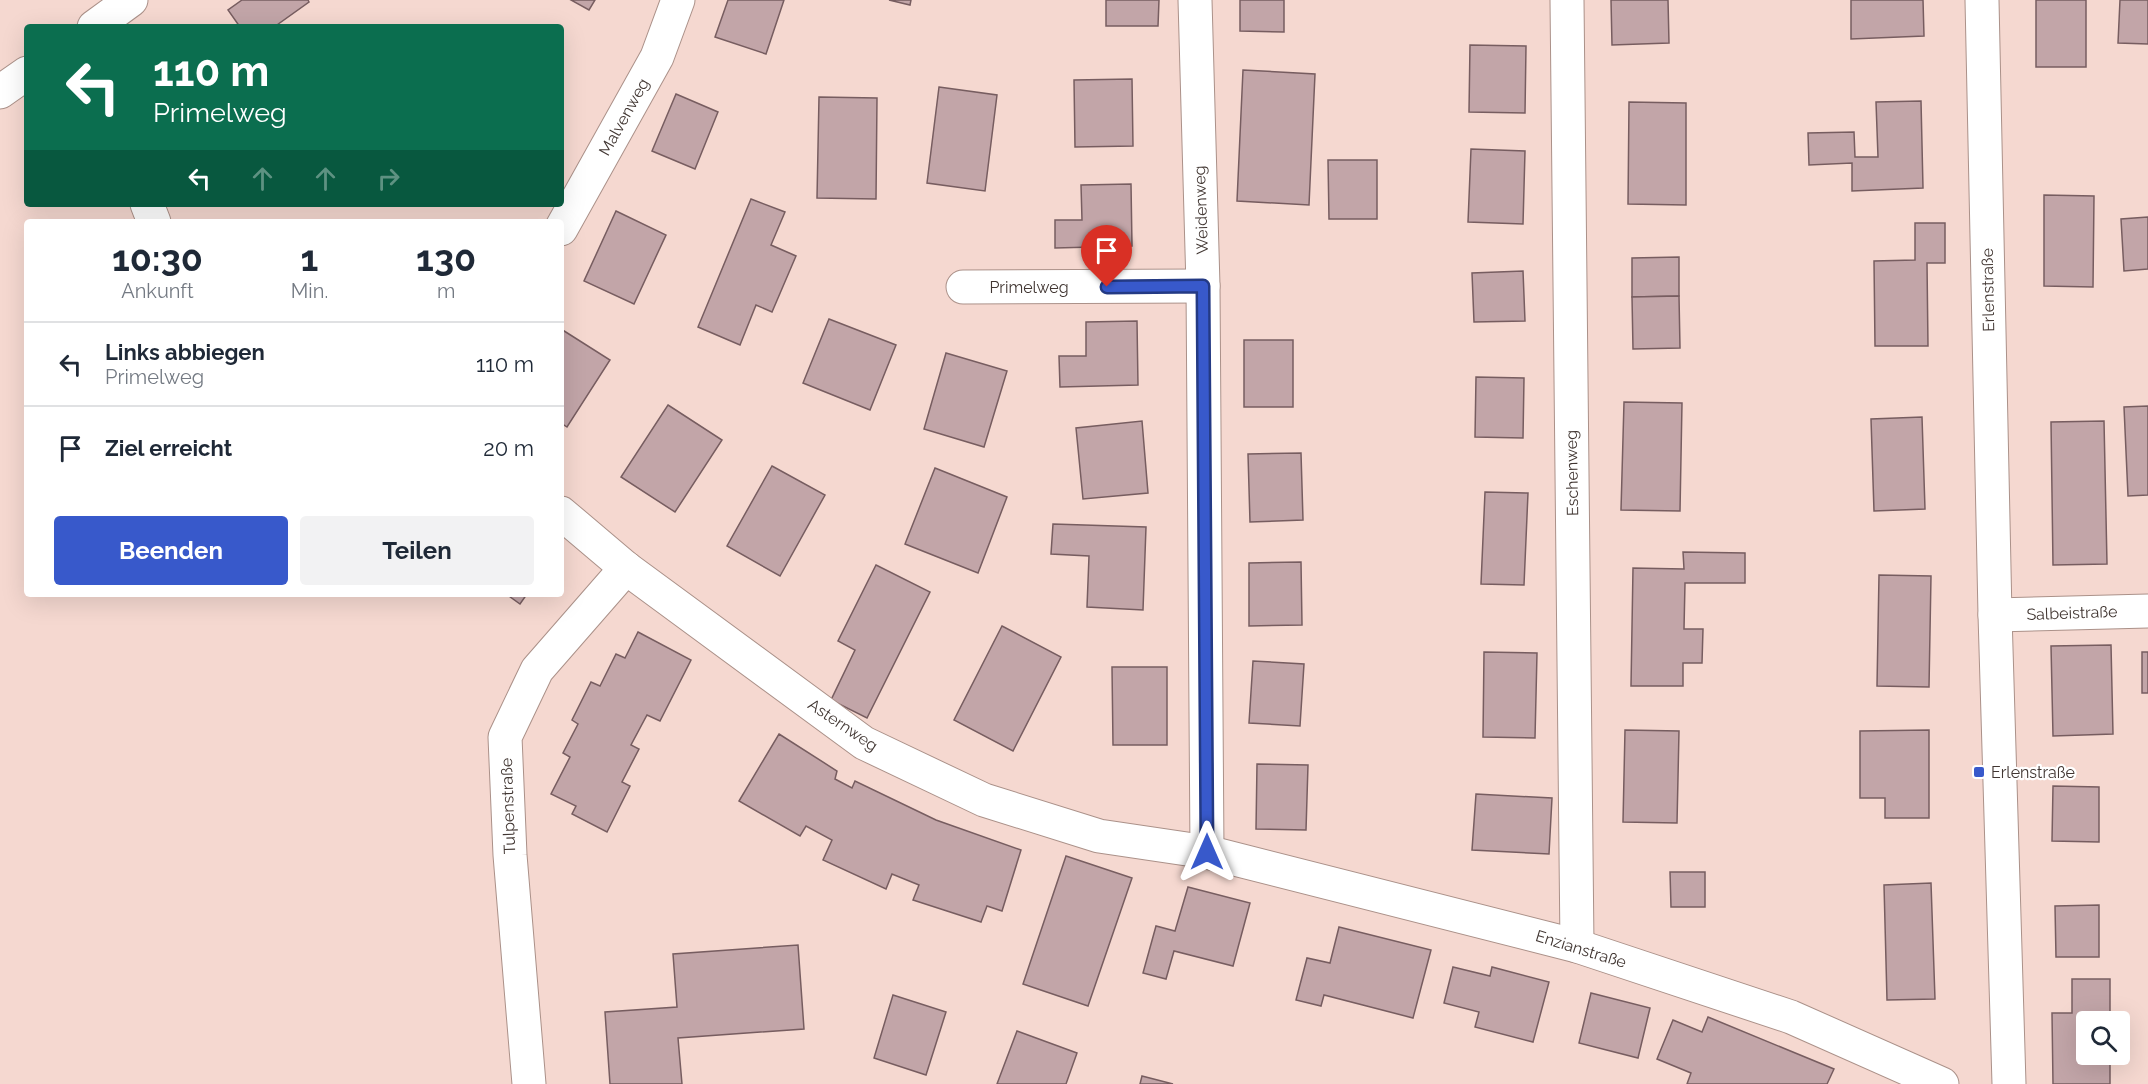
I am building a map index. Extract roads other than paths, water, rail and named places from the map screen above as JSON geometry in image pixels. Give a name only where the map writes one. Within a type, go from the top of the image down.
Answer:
[{"type":"street","points":[[98,24],[131,0]]},
{"type":"street","name":"Malvenweg","points":[[564,224],[657,57],[678,0]]},
{"type":"street","name":"Weidenweg","points":[[1194,0],[1203,286],[1207,852]]},
{"type":"street","name":"Eschenweg","points":[[1567,0],[1577,946]]},
{"type":"street","name":"Erlenstraße","points":[[1982,0],[1995,615],[2009,1084]]},
{"type":"street","points":[[0,92],[24,75]]},
{"type":"street","name":"Primelweg","points":[[963,287],[1203,286]]},
{"type":"street","name":"Asternweg","points":[[564,516],[626,568],[864,743],[984,800],[1099,836],[1207,852]]},
{"type":"street","name":"Tulpenstraße","points":[[530,1084],[510,855],[505,737],[537,670],[626,568]]},
{"type":"street","name":"Salbeistraße","points":[[1995,615],[2148,611]]},
{"type":"street","name":"Enzianstraße","points":[[1207,852],[1577,946],[1791,1017],[1942,1084]]},
{"type":"place","name":"Erlenstraße","points":[[1979,772]]}]
